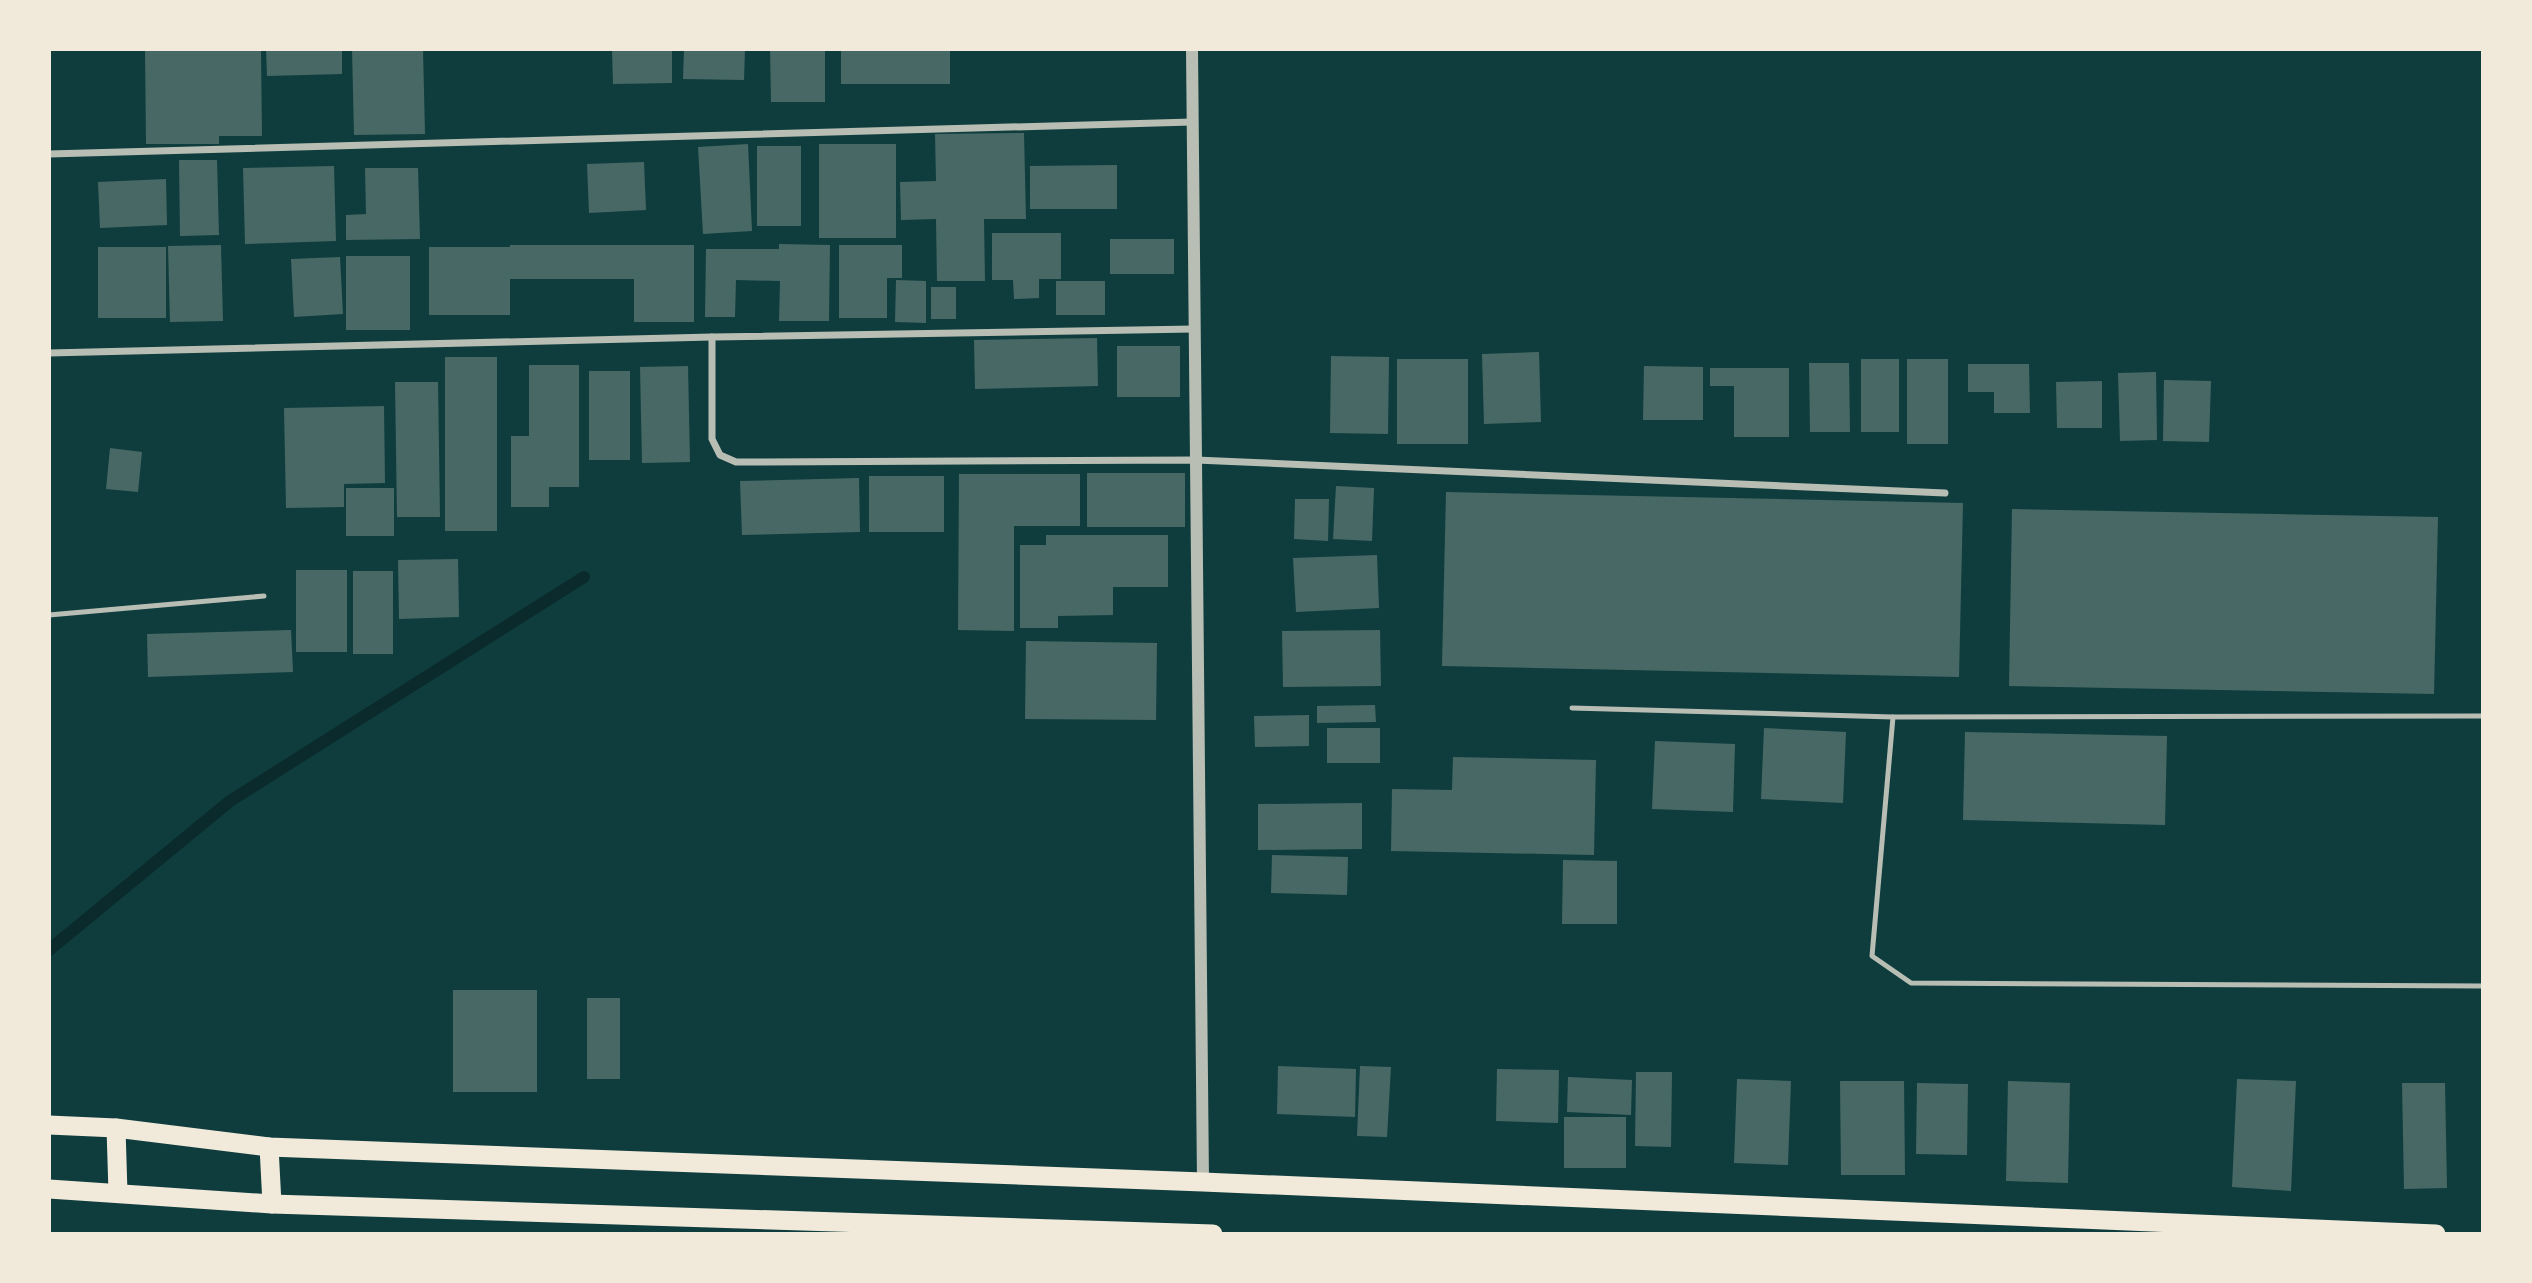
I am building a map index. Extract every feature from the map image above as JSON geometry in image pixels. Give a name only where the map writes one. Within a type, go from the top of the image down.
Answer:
[{"type":"highway","points":[[49,1125],[116,1128],[269,1147],[1203,1182],[2436,1234]]},
{"type":"highway","points":[[116,1128],[118,1194]]},
{"type":"highway","points":[[269,1147],[272,1204]]},
{"type":"highway","points":[[49,1189],[272,1204],[1213,1234]]},
{"type":"street","points":[[1192,49],[1203,1182]]},
{"type":"street","points":[[49,154],[1192,122]]},
{"type":"street","points":[[49,353],[712,337],[1194,330]]},
{"type":"street","points":[[712,337],[712,439],[720,455],[736,463],[1196,460],[1945,493]]},
{"type":"lane","points":[[49,615],[264,596]]},
{"type":"lane","points":[[1572,708],[1893,717],[2483,716]]},
{"type":"lane","points":[[1893,717],[1872,956],[1911,983],[2483,986]]},
{"type":"building","points":[[145,49],[261,49],[262,136],[219,136],[219,144],[146,144]]},
{"type":"building","points":[[266,49],[342,49],[342,74],[267,76]]},
{"type":"building","points":[[352,49],[423,49],[425,134],[354,135]]},
{"type":"building","points":[[612,49],[672,49],[672,83],[613,84]]},
{"type":"building","points":[[684,49],[745,49],[744,80],[683,79]]},
{"type":"building","points":[[770,49],[825,49],[825,102],[771,102]]},
{"type":"building","points":[[841,49],[950,49],[950,84],[841,84]]},
{"type":"building","points":[[1024,133],[1026,219],[984,219],[985,281],[937,281],[936,219],[901,220],[900,182],[936,181],[935,134]]},
{"type":"building","points":[[748,144],[752,231],[703,234],[698,147]]},
{"type":"building","points":[[819,144],[896,144],[896,238],[819,238]]},
{"type":"building","points":[[757,146],[801,146],[801,226],[757,226]]},
{"type":"building","points":[[179,160],[217,160],[219,235],[180,236]]},
{"type":"building","points":[[644,162],[646,210],[589,213],[587,164]]},
{"type":"building","points":[[1117,165],[1117,209],[1030,209],[1030,166]]},
{"type":"building","points":[[334,166],[336,241],[245,244],[243,168]]},
{"type":"building","points":[[365,168],[418,168],[420,239],[346,240],[346,215],[366,214]]},
{"type":"building","points":[[166,179],[167,225],[100,228],[98,182]]},
{"type":"building","points":[[992,233],[1061,233],[1061,279],[1039,279],[1039,298],[1014,299],[1013,280],[992,280]]},
{"type":"building","points":[[1110,239],[1174,239],[1174,274],[1110,274]]},
{"type":"building","points":[[779,244],[830,245],[829,321],[779,321],[780,281],[736,280],[735,317],[705,317],[706,249],[779,249]]},
{"type":"building","points":[[221,245],[223,321],[170,322],[168,246]]},
{"type":"building","points":[[694,245],[694,322],[634,322],[634,279],[510,279],[510,315],[429,315],[429,247]]},
{"type":"building","points":[[839,245],[902,245],[902,278],[887,278],[887,318],[839,318]]},
{"type":"building","points":[[98,247],[166,247],[166,318],[98,318]]},
{"type":"building","points":[[346,256],[410,256],[410,330],[346,330]]},
{"type":"building","points":[[340,257],[343,314],[294,317],[291,259]]},
{"type":"building","points":[[896,280],[926,281],[926,323],[895,322]]},
{"type":"building","points":[[1056,281],[1105,281],[1105,315],[1056,315]]},
{"type":"building","points":[[931,287],[956,287],[956,319],[931,319]]},
{"type":"building","points":[[1097,338],[1098,386],[975,389],[974,340]]},
{"type":"building","points":[[1117,346],[1180,346],[1180,397],[1117,397]]},
{"type":"building","points":[[1539,352],[1541,422],[1484,424],[1482,354]]},
{"type":"building","points":[[1331,356],[1389,357],[1388,434],[1330,433]]},
{"type":"building","points":[[445,357],[497,357],[497,531],[445,531]]},
{"type":"building","points":[[1397,359],[1468,359],[1468,444],[1397,444]]},
{"type":"building","points":[[1861,359],[1899,359],[1899,432],[1861,432]]},
{"type":"building","points":[[1907,359],[1948,359],[1948,444],[1907,444]]},
{"type":"building","points":[[1809,363],[1849,363],[1850,432],[1810,432]]},
{"type":"building","points":[[1968,364],[2029,364],[2030,413],[1994,413],[1994,392],[1968,392]]},
{"type":"building","points":[[529,365],[579,365],[579,487],[549,487],[549,507],[511,507],[511,436],[529,436]]},
{"type":"building","points":[[688,366],[690,462],[642,463],[640,367]]},
{"type":"building","points":[[1644,366],[1703,367],[1703,420],[1643,420]]},
{"type":"building","points":[[1710,368],[1789,368],[1789,437],[1734,437],[1734,386],[1710,386]]},
{"type":"building","points":[[589,371],[630,371],[630,460],[589,460]]},
{"type":"building","points":[[2156,372],[2157,440],[2120,441],[2118,373]]},
{"type":"building","points":[[2164,380],[2211,381],[2209,442],[2163,441]]},
{"type":"building","points":[[2102,381],[2102,428],[2057,428],[2056,382]]},
{"type":"building","points":[[395,382],[438,382],[440,517],[397,517]]},
{"type":"building","points":[[384,406],[385,483],[344,484],[344,507],[286,508],[284,408]]},
{"type":"building","points":[[110,448],[142,452],[138,492],[106,489]]},
{"type":"building","points":[[1087,473],[1185,473],[1185,527],[1087,527]]},
{"type":"building","points":[[959,474],[1080,474],[1080,526],[1014,526],[1014,631],[958,630]]},
{"type":"building","points":[[869,476],[944,476],[944,532],[869,532]]},
{"type":"building","points":[[859,478],[860,532],[742,535],[740,481]]},
{"type":"building","points":[[1336,486],[1374,488],[1372,541],[1333,539]]},
{"type":"building","points":[[346,488],[394,488],[394,536],[346,536]]},
{"type":"building","points":[[1446,492],[1963,503],[1959,677],[1442,666]]},
{"type":"building","points":[[1295,499],[1329,499],[1328,541],[1294,539]]},
{"type":"building","points":[[2012,509],[2438,517],[2434,694],[2009,686]]},
{"type":"building","points":[[1046,535],[1168,535],[1168,587],[1113,587],[1113,615],[1058,616],[1058,628],[1020,628],[1020,545],[1046,545]]},
{"type":"building","points":[[1377,555],[1379,608],[1296,612],[1293,558]]},
{"type":"building","points":[[458,559],[459,617],[399,619],[398,560]]},
{"type":"building","points":[[296,570],[347,570],[347,652],[296,652]]},
{"type":"building","points":[[353,571],[393,571],[393,654],[353,654]]},
{"type":"building","points":[[291,630],[293,672],[148,677],[147,634]]},
{"type":"building","points":[[1380,630],[1381,686],[1283,687],[1282,631]]},
{"type":"building","points":[[1026,641],[1157,643],[1156,720],[1025,719]]},
{"type":"building","points":[[1375,705],[1376,722],[1317,723],[1317,706]]},
{"type":"building","points":[[1309,715],[1309,746],[1255,747],[1254,716]]},
{"type":"building","points":[[1327,728],[1380,728],[1380,763],[1327,763]]},
{"type":"building","points":[[1764,728],[1846,732],[1843,803],[1761,799]]},
{"type":"building","points":[[1965,732],[2167,736],[2165,825],[1963,820]]},
{"type":"building","points":[[1655,741],[1735,744],[1733,812],[1652,809]]},
{"type":"building","points":[[1453,757],[1596,760],[1594,855],[1391,851],[1392,789],[1452,790]]},
{"type":"building","points":[[1362,803],[1362,849],[1258,850],[1258,804]]},
{"type":"building","points":[[1272,855],[1348,857],[1347,895],[1271,893]]},
{"type":"building","points":[[1563,860],[1617,861],[1617,924],[1562,924]]},
{"type":"building","points":[[453,990],[537,990],[537,1092],[453,1092]]},
{"type":"building","points":[[587,998],[620,998],[620,1079],[587,1079]]},
{"type":"building","points":[[1278,1066],[1356,1069],[1355,1117],[1277,1114]]},
{"type":"building","points":[[1360,1066],[1391,1067],[1387,1137],[1357,1136]]},
{"type":"building","points":[[1497,1069],[1559,1070],[1558,1123],[1496,1121]]},
{"type":"building","points":[[1636,1072],[1672,1072],[1671,1147],[1635,1146]]},
{"type":"building","points":[[1568,1077],[1632,1080],[1631,1115],[1567,1112]]},
{"type":"building","points":[[1737,1079],[1791,1081],[1788,1165],[1734,1163]]},
{"type":"building","points":[[2237,1079],[2296,1081],[2291,1191],[2232,1187]]},
{"type":"building","points":[[1840,1081],[1904,1081],[1905,1175],[1841,1175]]},
{"type":"building","points":[[2008,1081],[2070,1083],[2068,1183],[2006,1181]]},
{"type":"building","points":[[1917,1083],[1968,1084],[1967,1155],[1916,1154]]},
{"type":"building","points":[[2402,1083],[2445,1083],[2447,1188],[2404,1189]]},
{"type":"building","points":[[1564,1117],[1626,1117],[1626,1168],[1564,1168]]},
{"type":"waterway","points":[[49,950],[230,801],[584,577]]}]
